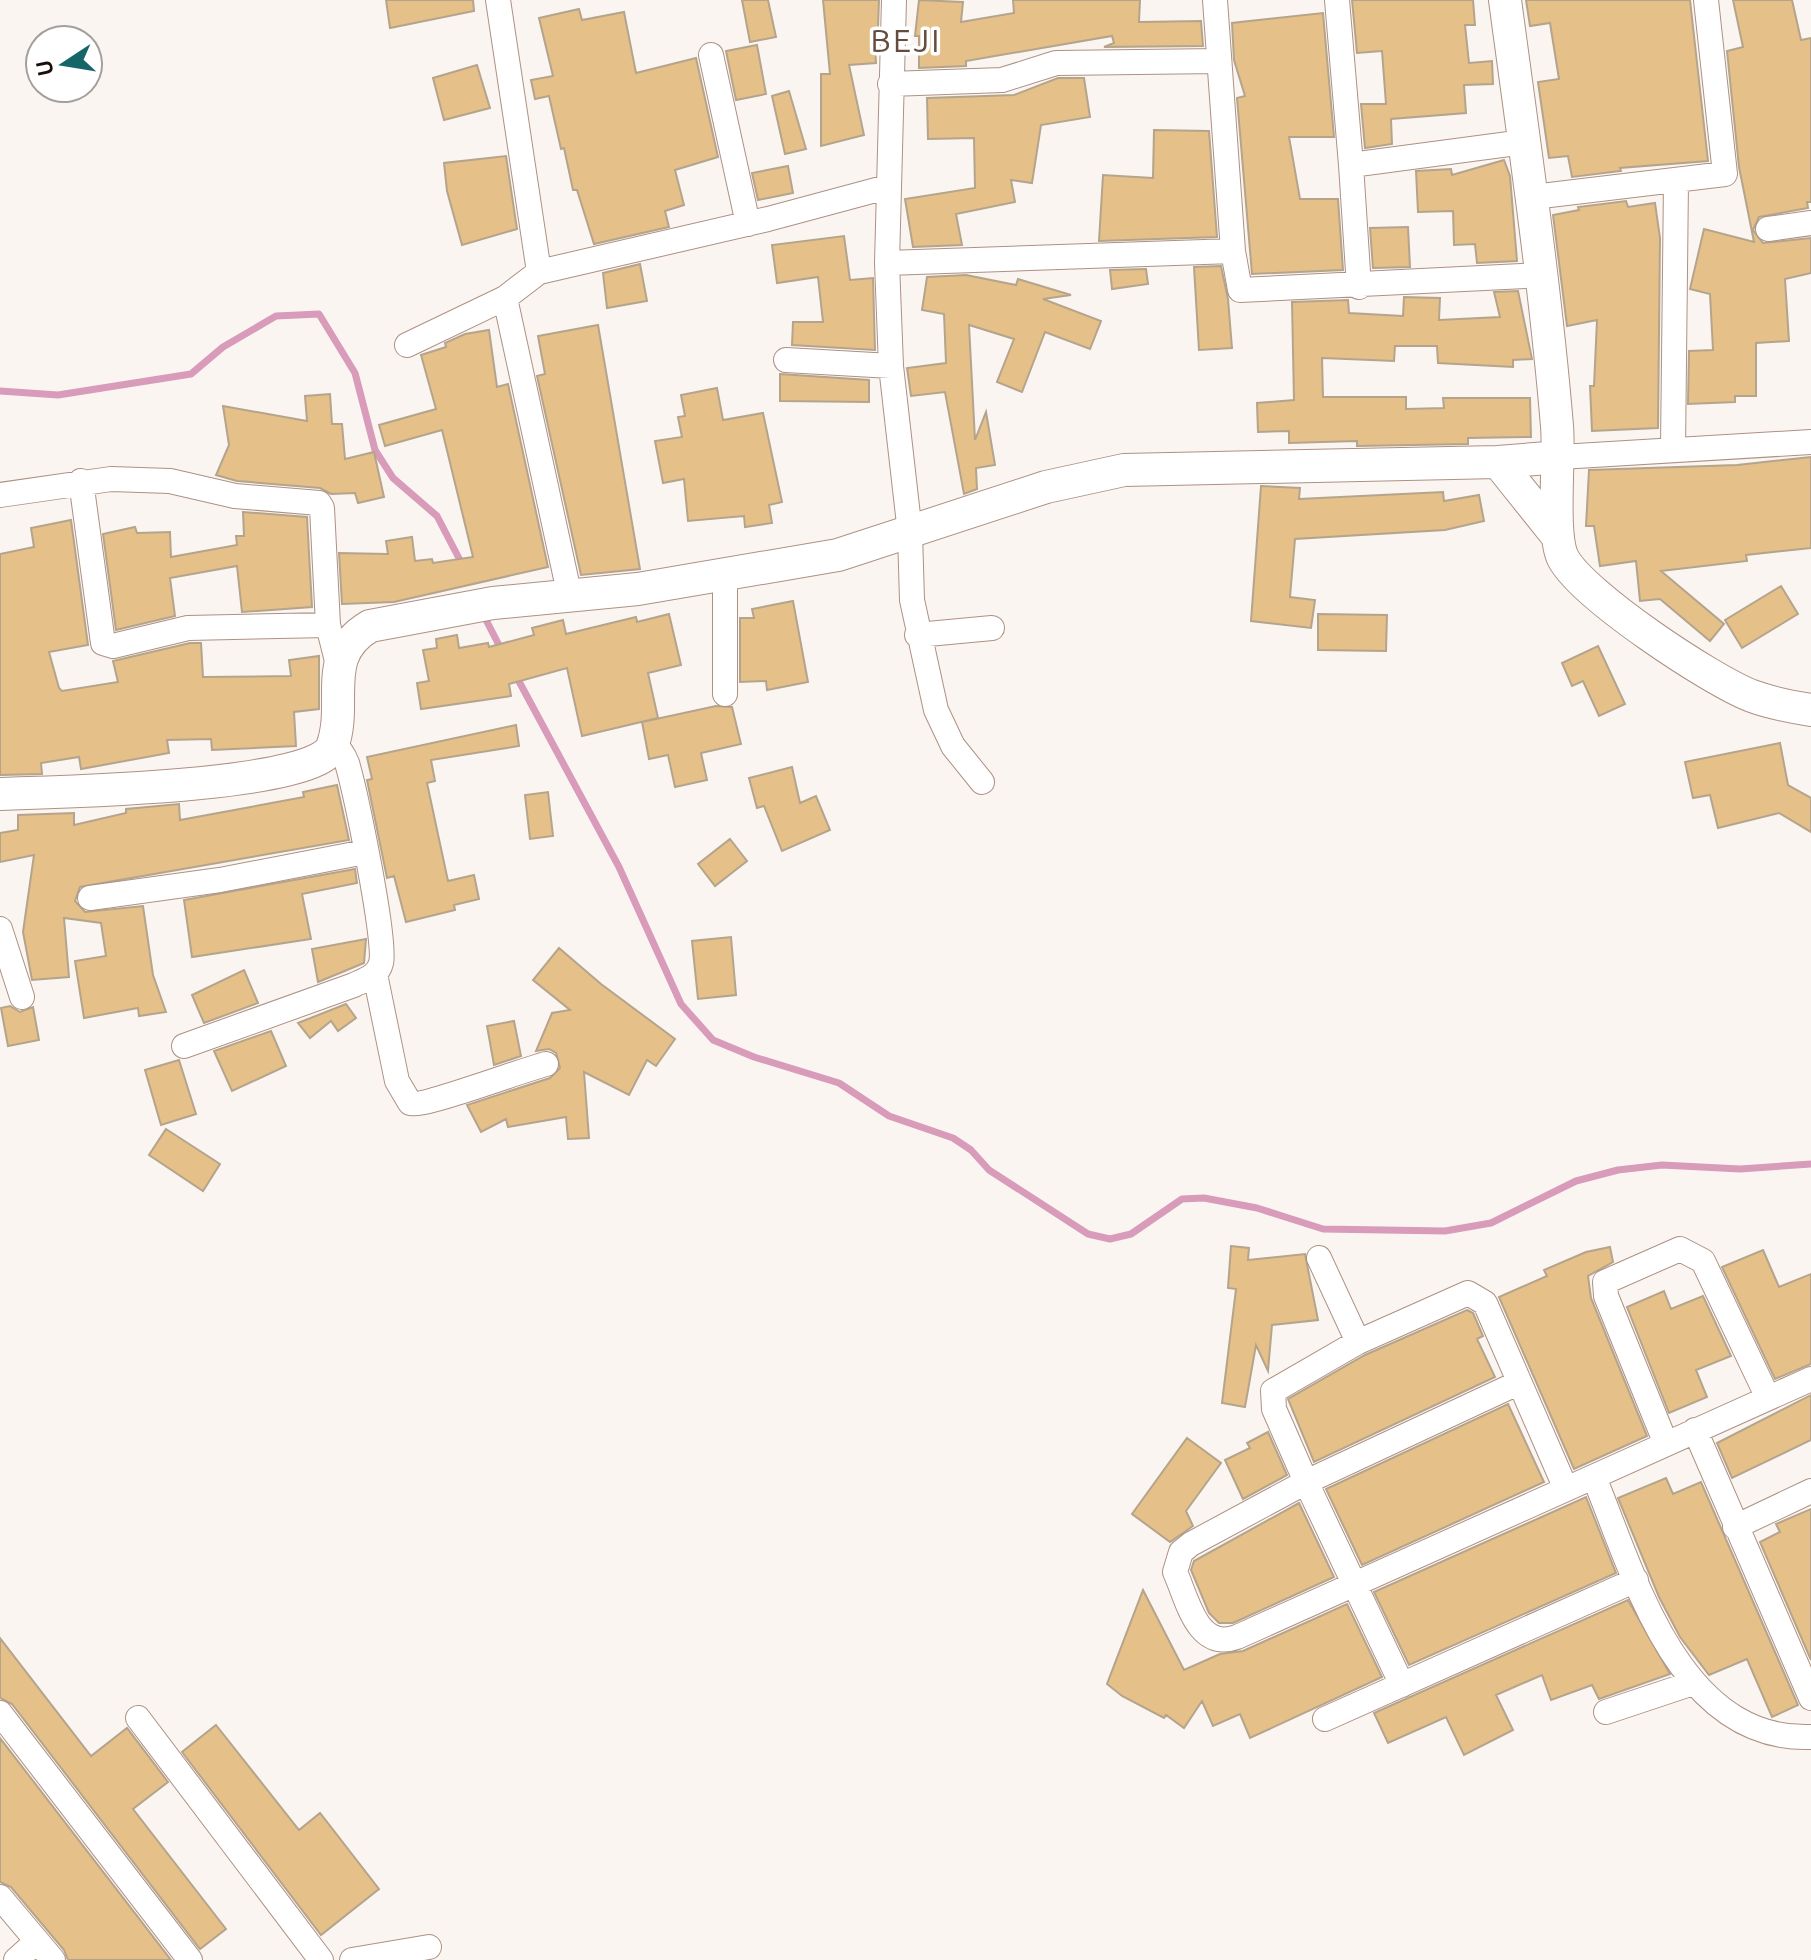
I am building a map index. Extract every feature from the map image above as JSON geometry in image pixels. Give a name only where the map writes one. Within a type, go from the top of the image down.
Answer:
[{"type":"street","points":[[894,0],[887,263],[891,366],[910,533],[912,600],[917,635],[945,732],[982,782]]},
{"type":"street","points":[[1215,0],[1233,251],[1237,283],[1245,292],[1544,275]]},
{"type":"street","points":[[1337,0],[1359,287]]},
{"type":"street","points":[[1505,0],[1544,275],[1560,457],[1558,537],[1563,557],[1580,581],[1660,640],[1752,696],[1811,710]]},
{"type":"street","points":[[1533,197],[1723,176],[1727,172],[1706,0]]},
{"type":"street","points":[[503,1],[539,272]]},
{"type":"street","points":[[711,55],[748,224]]},
{"type":"street","points":[[890,84],[1002,80],[1056,63],[1219,61]]},
{"type":"street","points":[[1351,165],[1524,142]]},
{"type":"street","points":[[1673,449],[1676,181]]},
{"type":"street","points":[[407,345],[505,298],[539,272],[748,224],[887,187]]},
{"type":"street","points":[[1768,229],[1811,223]]},
{"type":"street","points":[[887,263],[1233,251]]},
{"type":"street","points":[[505,298],[570,597]]},
{"type":"street","points":[[786,360],[891,366]]},
{"type":"street","points":[[0,794],[162,788],[258,775],[318,762],[328,755],[333,743],[339,669],[345,648],[354,635],[370,626],[478,606],[725,576],[838,555],[1046,487],[1124,470],[1498,462],[1811,442]]},
{"type":"street","points":[[1498,462],[1558,537]]},
{"type":"street","points":[[0,495],[81,481],[170,481],[235,496],[319,503],[322,508],[328,625],[339,669]]},
{"type":"street","points":[[81,481],[103,643],[113,646],[188,628],[328,625]]},
{"type":"street","points":[[725,576],[725,694]]},
{"type":"street","points":[[917,635],[992,628]]},
{"type":"street","points":[[184,1046],[354,985],[375,974],[381,965],[382,949],[347,764],[333,743]]},
{"type":"street","points":[[90,898],[220,880],[365,852]]},
{"type":"street","points":[[0,929],[22,997]]},
{"type":"street","points":[[375,974],[397,1081],[410,1103],[426,1104],[500,1076],[546,1064]]},
{"type":"street","points":[[1666,1444],[1606,1296],[1605,1282],[1616,1274],[1680,1249],[1703,1261],[1768,1398]]},
{"type":"street","points":[[1319,1258],[1358,1342]]},
{"type":"street","points":[[1402,1685],[1306,1482],[1274,1409],[1273,1391],[1358,1342],[1468,1293],[1475,1294],[1485,1303],[1566,1489]]},
{"type":"street","points":[[1518,1383],[1306,1482],[1217,1527],[1181,1552],[1175,1572],[1198,1624],[1209,1639],[1223,1642],[1811,1379]]},
{"type":"street","points":[[1695,1430],[1811,1698]]},
{"type":"street","points":[[1594,1477],[1663,1637],[1693,1683],[1732,1716],[1780,1734],[1811,1737]]},
{"type":"street","points":[[1735,1527],[1811,1491]]},
{"type":"street","points":[[1325,1719],[1636,1580]]},
{"type":"street","points":[[1606,1712],[1693,1683]]},
{"type":"street","points":[[0,1713],[190,1960]]},
{"type":"street","points":[[138,1718],[321,1960]]},
{"type":"street","points":[[0,1897],[53,1960]]},
{"type":"street","points":[[16,1960],[36,1942]]},
{"type":"street","points":[[352,1960],[429,1947]]},
{"type":"building","points":[[386,0],[473,0],[474,11],[390,28]]},
{"type":"building","points":[[742,0],[768,0],[776,37],[750,42]]},
{"type":"building","points":[[823,0],[879,0],[878,28],[874,28],[876,63],[849,65],[864,135],[821,146],[821,74],[830,74]]},
{"type":"building","points":[[919,0],[963,2],[961,22],[1014,13],[1013,0],[1140,0],[1139,22],[1201,21],[1203,46],[1104,47],[1114,43],[1112,36],[966,61],[966,66],[919,68],[919,36],[915,36]]},
{"type":"building","points":[[1352,0],[1473,0],[1475,25],[1465,25],[1469,63],[1492,61],[1493,84],[1464,85],[1466,113],[1391,119],[1392,144],[1365,148],[1361,104],[1386,104],[1382,51],[1357,53]]},
{"type":"building","points":[[1526,0],[1690,0],[1708,161],[1620,168],[1621,171],[1572,177],[1568,156],[1549,158],[1538,82],[1559,79],[1550,23],[1530,26]]},
{"type":"building","points":[[1733,0],[1792,0],[1801,40],[1811,38],[1811,202],[1807,202],[1808,208],[1759,217],[1753,230],[1763,243],[1811,238],[1811,273],[1785,279],[1789,341],[1756,343],[1756,396],[1735,396],[1735,402],[1688,404],[1689,351],[1713,350],[1710,294],[1690,289],[1704,229],[1754,242],[1739,167],[1727,51],[1743,47]]},
{"type":"building","points":[[579,9],[582,20],[624,12],[636,73],[696,58],[718,157],[675,170],[684,205],[665,211],[669,227],[594,244],[577,190],[573,190],[549,96],[535,99],[531,80],[553,76],[539,18]]},
{"type":"building","points":[[1323,13],[1334,137],[1289,137],[1300,199],[1338,199],[1343,270],[1252,274],[1237,98],[1245,96],[1234,60],[1232,23]]},
{"type":"building","points":[[757,45],[766,94],[736,100],[726,51]]},
{"type":"building","points":[[477,65],[490,108],[444,120],[433,78]]},
{"type":"building","points":[[1058,78],[1084,78],[1090,117],[1041,125],[1032,183],[1011,180],[1015,202],[956,214],[962,245],[913,247],[905,199],[975,188],[974,138],[928,139],[927,98],[1014,95]]},
{"type":"building","points":[[789,91],[806,149],[785,154],[772,96]]},
{"type":"building","points":[[1154,130],[1209,131],[1217,237],[1099,241],[1103,175],[1153,178]]},
{"type":"building","points":[[506,156],[517,229],[462,245],[447,191],[444,163]]},
{"type":"building","points":[[1504,160],[1510,176],[1517,261],[1477,263],[1475,244],[1454,245],[1453,211],[1418,212],[1416,171],[1451,169],[1452,175]]},
{"type":"building","points":[[788,166],[793,193],[758,200],[752,173]]},
{"type":"building","points":[[1626,201],[1628,207],[1655,203],[1660,238],[1658,428],[1592,431],[1590,386],[1594,386],[1597,320],[1567,326],[1553,215],[1579,210],[1578,207]]},
{"type":"building","points":[[1408,227],[1410,267],[1373,268],[1370,228]]},
{"type":"building","points":[[844,236],[850,280],[873,278],[875,350],[792,345],[793,322],[823,322],[818,277],[777,283],[772,245]]},
{"type":"building","points":[[640,264],[647,301],[607,308],[603,273]]},
{"type":"building","points":[[1221,266],[1228,299],[1232,348],[1199,350],[1194,267]]},
{"type":"building","points":[[1146,269],[1148,284],[1112,289],[1110,270]]},
{"type":"building","points":[[966,275],[1016,285],[1018,279],[1071,295],[1043,299],[1101,321],[1090,349],[1045,332],[1022,392],[997,382],[1014,339],[969,325],[975,440],[986,412],[995,465],[976,468],[977,489],[964,494],[945,392],[911,396],[907,368],[946,363],[944,314],[922,310],[927,277]]},
{"type":"building","points":[[1518,291],[1532,359],[1513,360],[1513,367],[1438,363],[1437,346],[1395,346],[1394,361],[1322,358],[1323,397],[1406,397],[1406,409],[1444,408],[1443,398],[1530,398],[1531,437],[1468,438],[1468,444],[1357,446],[1357,441],[1289,443],[1289,431],[1258,432],[1257,403],[1294,400],[1292,302],[1348,300],[1349,313],[1403,316],[1404,297],[1440,298],[1439,320],[1500,317],[1494,292]]},
{"type":"building","points":[[598,325],[640,569],[581,575],[537,376],[545,374],[538,336]]},
{"type":"building","points":[[489,330],[497,387],[508,384],[548,567],[394,602],[342,604],[339,553],[388,554],[386,541],[412,537],[415,561],[432,559],[433,563],[473,557],[442,430],[385,446],[379,425],[436,409],[421,355],[446,347],[445,343],[465,334]]},
{"type":"building","points":[[780,374],[869,380],[869,402],[780,401]]},
{"type":"building","points":[[717,388],[723,420],[763,413],[782,502],[769,505],[772,523],[745,527],[744,516],[688,521],[684,479],[663,483],[655,441],[682,437],[678,417],[685,416],[681,395]]},
{"type":"building","points":[[330,394],[332,424],[342,424],[345,459],[374,452],[384,497],[358,503],[355,493],[331,494],[320,488],[237,481],[216,475],[229,445],[223,406],[307,421],[305,396]]},
{"type":"building","points":[[1811,457],[1811,548],[1746,555],[1747,561],[1661,571],[1724,624],[1710,641],[1660,599],[1640,601],[1636,561],[1600,566],[1594,526],[1586,526],[1589,470],[1737,465]]},
{"type":"building","points":[[1261,486],[1300,488],[1299,499],[1443,492],[1444,501],[1479,495],[1484,521],[1445,530],[1295,539],[1290,597],[1315,600],[1311,628],[1251,621]]},
{"type":"building","points":[[243,512],[307,517],[312,607],[242,612],[237,566],[170,578],[175,616],[116,630],[103,534],[135,527],[137,533],[170,532],[171,557],[237,545],[236,536],[244,536]]},
{"type":"building","points":[[71,520],[88,645],[49,652],[59,688],[62,691],[118,682],[113,661],[190,643],[201,643],[203,677],[291,676],[289,660],[319,656],[319,709],[294,712],[296,746],[212,750],[211,739],[167,740],[169,753],[81,769],[79,757],[41,763],[42,774],[0,775],[0,554],[34,547],[31,528]]},
{"type":"building","points":[[1781,586],[1798,614],[1742,648],[1725,620]]},
{"type":"building","points":[[793,601],[808,682],[767,690],[766,681],[740,682],[740,618],[754,618],[752,609]]},
{"type":"building","points":[[669,614],[681,665],[648,673],[658,718],[582,736],[567,668],[509,684],[511,696],[421,709],[417,683],[429,681],[423,650],[437,648],[436,639],[457,635],[459,648],[488,643],[489,647],[534,635],[532,628],[563,620],[566,634],[636,617],[637,622]]},
{"type":"building","points":[[1318,614],[1387,615],[1386,651],[1318,650]]},
{"type":"building","points":[[1598,646],[1625,704],[1599,716],[1583,681],[1572,686],[1562,663]]},
{"type":"building","points":[[716,706],[732,707],[741,744],[701,753],[707,780],[675,787],[668,755],[649,759],[642,722]]},
{"type":"building","points":[[516,725],[519,746],[431,760],[435,781],[427,783],[448,881],[474,875],[479,899],[454,905],[455,910],[406,922],[394,876],[387,878],[367,780],[372,779],[367,757]]},
{"type":"building","points":[[1780,743],[1788,785],[1811,798],[1811,832],[1779,813],[1718,828],[1710,795],[1693,798],[1685,762]]},
{"type":"building","points":[[792,767],[800,803],[816,796],[830,830],[782,851],[764,806],[757,808],[749,778]]},
{"type":"building","points":[[337,785],[349,840],[80,887],[75,901],[85,912],[143,906],[153,975],[166,1012],[139,1016],[138,1008],[84,1018],[75,961],[106,956],[101,923],[64,918],[69,977],[32,980],[23,932],[34,855],[0,862],[0,833],[18,830],[18,815],[74,813],[74,825],[126,813],[126,809],[179,804],[180,820],[304,797],[303,792]]},
{"type":"building","points":[[548,792],[553,836],[530,839],[525,795]]},
{"type":"building","points":[[730,839],[747,861],[715,886],[698,864]]},
{"type":"building","points":[[355,869],[357,883],[302,894],[311,939],[192,957],[184,900]]},
{"type":"building","points":[[731,937],[736,995],[698,999],[692,941]]},
{"type":"building","points":[[366,939],[364,963],[318,982],[312,949]]},
{"type":"building","points":[[559,948],[601,984],[675,1039],[656,1066],[647,1060],[629,1095],[584,1072],[589,1138],[568,1139],[566,1117],[508,1127],[506,1119],[481,1132],[467,1105],[550,1078],[560,1068],[556,1053],[549,1049],[536,1051],[552,1013],[570,1010],[533,980]]},
{"type":"building","points":[[244,970],[258,1003],[204,1023],[192,995]]},
{"type":"building","points":[[346,1004],[356,1018],[338,1031],[331,1021],[310,1038],[298,1023]]},
{"type":"building","points":[[10,1006],[20,1012],[33,1007],[39,1040],[8,1046],[1,1008]]},
{"type":"building","points":[[514,1021],[521,1056],[494,1065],[487,1026]]},
{"type":"building","points":[[271,1031],[286,1066],[232,1091],[214,1051]]},
{"type":"building","points":[[179,1060],[196,1114],[161,1125],[145,1070]]},
{"type":"building","points":[[166,1129],[220,1164],[203,1191],[149,1155]]},
{"type":"building","points":[[1231,1246],[1249,1248],[1248,1260],[1305,1254],[1318,1320],[1272,1325],[1268,1371],[1256,1345],[1245,1407],[1222,1403],[1236,1289],[1228,1288]]},
{"type":"building","points":[[1610,1247],[1613,1262],[1588,1276],[1591,1298],[1647,1436],[1574,1469],[1499,1297],[1547,1276],[1544,1270],[1586,1252]]},
{"type":"building","points":[[1763,1250],[1779,1287],[1811,1274],[1811,1364],[1775,1379],[1722,1267]]},
{"type":"building","points":[[1664,1291],[1671,1309],[1703,1296],[1731,1356],[1696,1370],[1707,1397],[1669,1413],[1627,1307]]},
{"type":"building","points":[[1467,1310],[1473,1313],[1483,1336],[1477,1339],[1495,1377],[1314,1462],[1288,1399],[1365,1355]]},
{"type":"building","points":[[1811,1395],[1811,1440],[1732,1478],[1717,1443]]},
{"type":"building","points":[[1508,1404],[1544,1482],[1362,1565],[1326,1489]]},
{"type":"building","points":[[1268,1432],[1287,1475],[1243,1499],[1225,1460],[1250,1448],[1247,1443]]},
{"type":"building","points":[[1187,1438],[1221,1463],[1186,1511],[1193,1526],[1170,1542],[1132,1514]]},
{"type":"building","points":[[1666,1478],[1673,1494],[1701,1482],[1798,1705],[1772,1717],[1747,1659],[1709,1675],[1680,1637],[1659,1597],[1618,1498]]},
{"type":"building","points":[[1586,1497],[1616,1573],[1409,1665],[1374,1592]]},
{"type":"building","points":[[1299,1503],[1334,1577],[1233,1623],[1219,1623],[1209,1613],[1191,1570],[1194,1561]]},
{"type":"building","points":[[1811,1509],[1811,1660],[1760,1542],[1780,1532],[1776,1524]]},
{"type":"building","points":[[1143,1590],[1184,1670],[1220,1654],[1243,1651],[1347,1604],[1382,1677],[1250,1738],[1240,1714],[1213,1726],[1202,1701],[1184,1728],[1166,1715],[1164,1718],[1122,1696],[1107,1684]]},
{"type":"building","points":[[1628,1600],[1670,1674],[1599,1699],[1592,1685],[1551,1700],[1542,1675],[1496,1695],[1513,1730],[1464,1755],[1446,1717],[1388,1743],[1374,1713]]},
{"type":"building","points":[[0,1638],[91,1756],[127,1728],[168,1782],[133,1809],[226,1929],[200,1949],[12,1704],[0,1698]]},
{"type":"building","points":[[216,1725],[299,1830],[320,1813],[379,1889],[321,1935],[182,1752]]},
{"type":"building","points":[[0,1738],[171,1960],[68,1960],[64,1950],[11,1887],[0,1882]]},
{"type":"waterway","points":[[0,391],[58,395],[191,374],[223,347],[276,316],[319,314],[355,373],[375,450],[393,478],[437,516],[463,566]]},
{"type":"waterway","points":[[483,614],[503,653]]},
{"type":"waterway","points":[[515,674],[619,867],[681,1004],[713,1040],[754,1057],[839,1083],[889,1116],[953,1138],[971,1150],[989,1170],[1088,1234],[1110,1239],[1131,1234],[1182,1199],[1204,1198],[1257,1208],[1323,1229],[1445,1231],[1491,1223],[1576,1181],[1618,1170],[1662,1165],[1740,1169],[1811,1164]]},
{"type":"district","name":"BEJI","points":[[906,41]]}]
